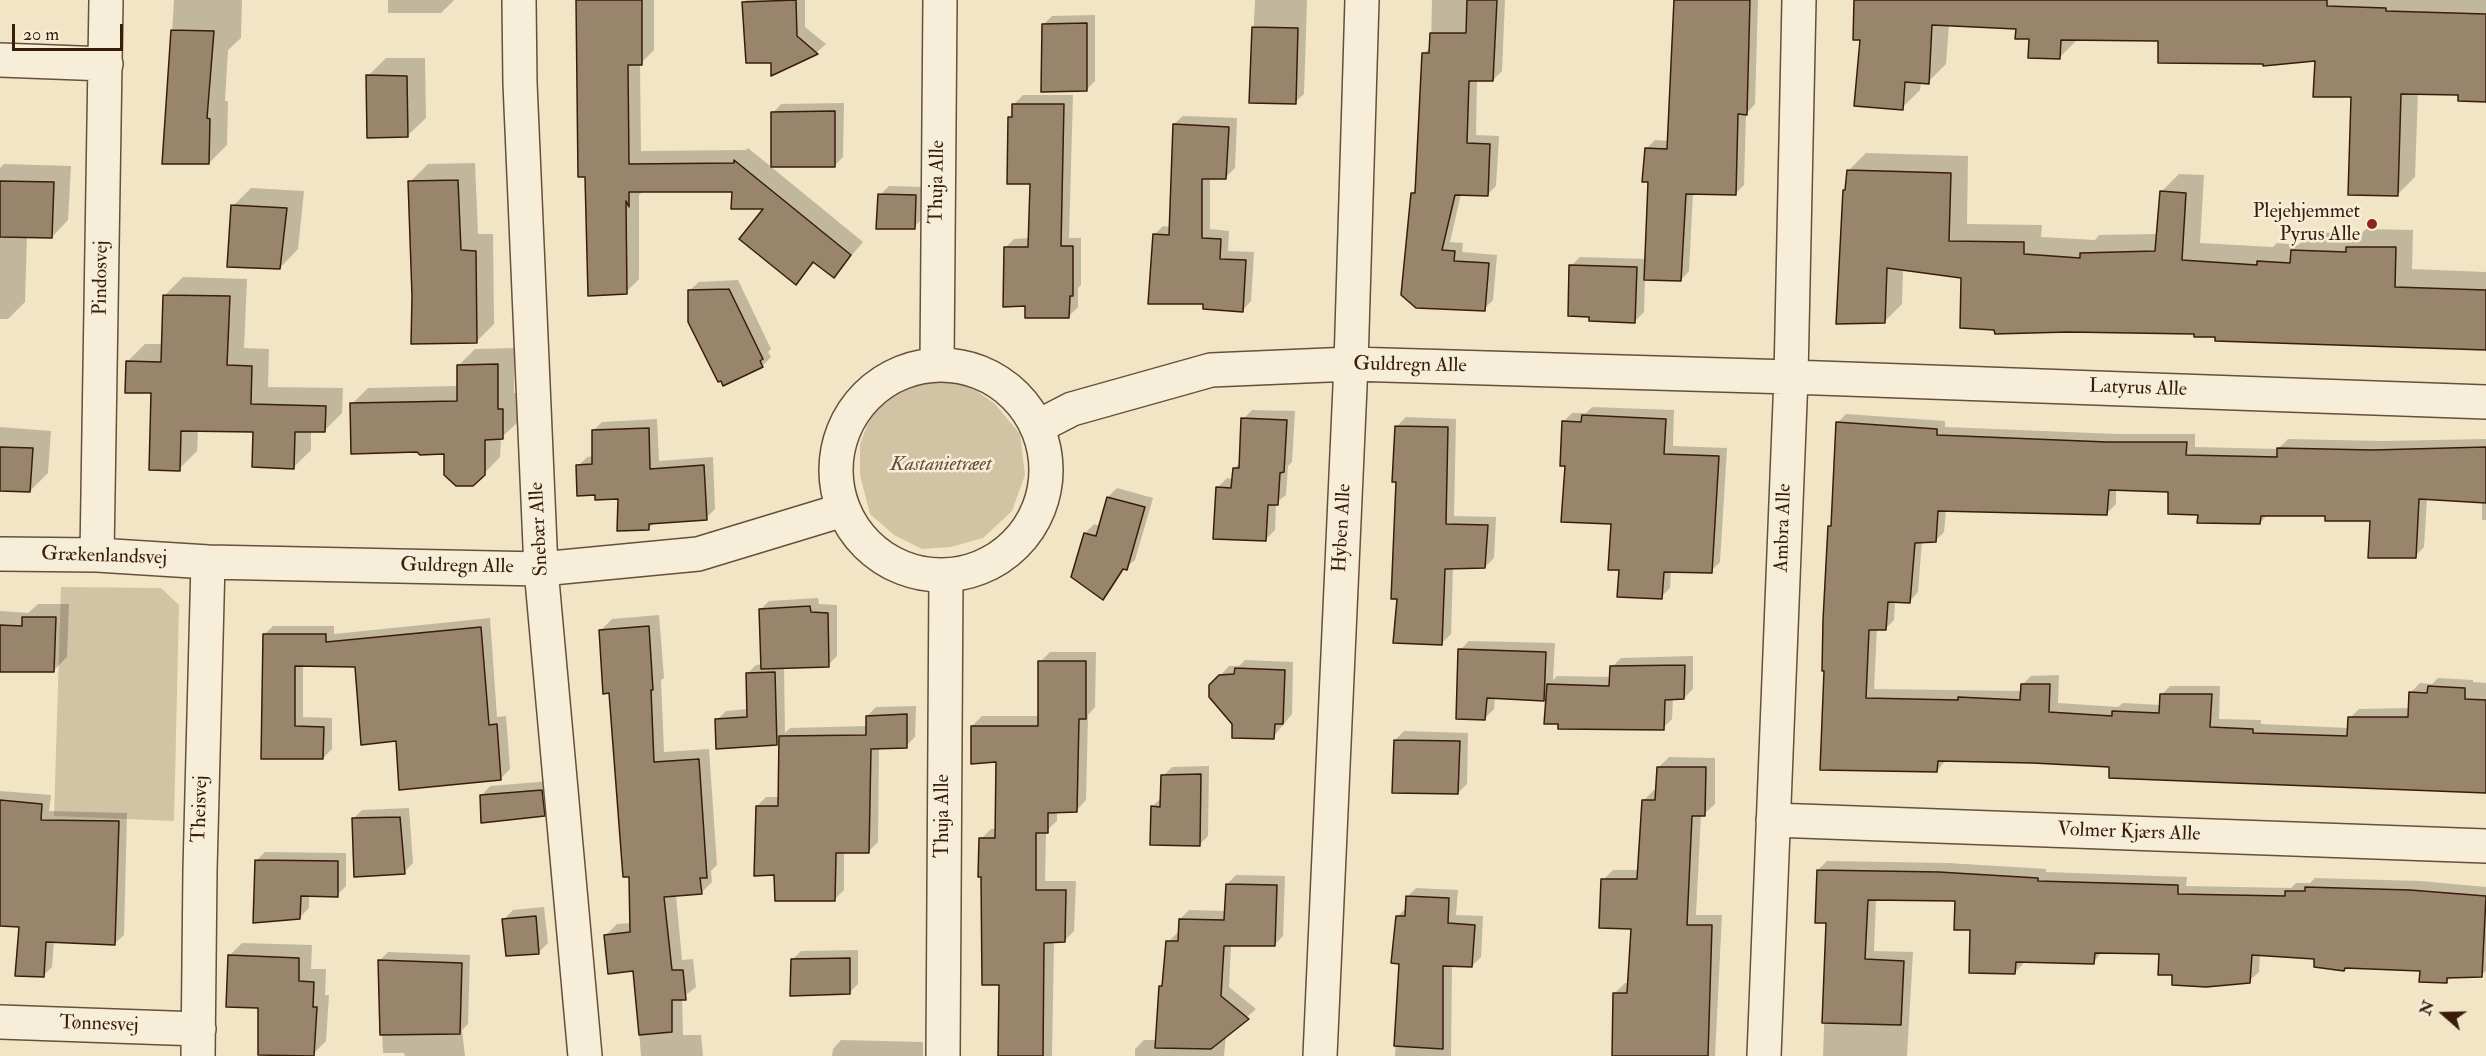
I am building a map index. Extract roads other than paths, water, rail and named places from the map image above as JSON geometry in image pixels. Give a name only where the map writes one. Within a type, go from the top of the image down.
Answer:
[{"type":"street","name":"Pindosvej","points":[[97,555],[106,0]]},
{"type":"street","name":"Snebær Alle","points":[[519,0],[520,83],[541,569],[585,1056]]},
{"type":"street","name":"Thuja Alle","points":[[937,364],[940,0]]},
{"type":"street","name":"Hyben Alle","points":[[1320,1056],[1351,364],[1362,0]]},
{"type":"street","name":"Ambra Alle","points":[[1764,1056],[1791,377],[1799,0]]},
{"type":"street","points":[[0,60],[106,64]]},
{"type":"street","points":[[937,364],[971,368],[1001,382],[1026,406],[1039,426],[1048,467],[1044,499],[1030,528],[1010,552],[983,568],[946,576],[918,574],[886,561],[860,539],[843,510],[835,477],[839,444],[852,413],[875,388],[904,371],[937,364]]},
{"type":"street","name":"Guldregn Alle","points":[[1039,426],[1072,409],[1211,370],[1351,364],[1791,377]]},
{"type":"street","name":"Latyrus Alle","points":[[1791,377],[2486,402]]},
{"type":"street","name":"Guldregn Alle","points":[[208,562],[541,569],[698,554],[843,510]]},
{"type":"street","name":"Grækenlandsvej","points":[[0,554],[97,555],[208,562]]},
{"type":"street","name":"Theisvej","points":[[198,1042],[208,562]]},
{"type":"street","name":"Thuja Alle","points":[[943,1056],[946,576]]},
{"type":"street","name":"Volmer Kjærs Alle","points":[[1773,820],[2486,846]]},
{"type":"street","name":"Tønnesvej","points":[[0,1022],[198,1042]]},
{"type":"place","name":"Plejehjemmet Pyrus Alle","points":[[2372,224]]},
{"type":"park label","name":"Kastanietræet","points":[[941,466]]}]
